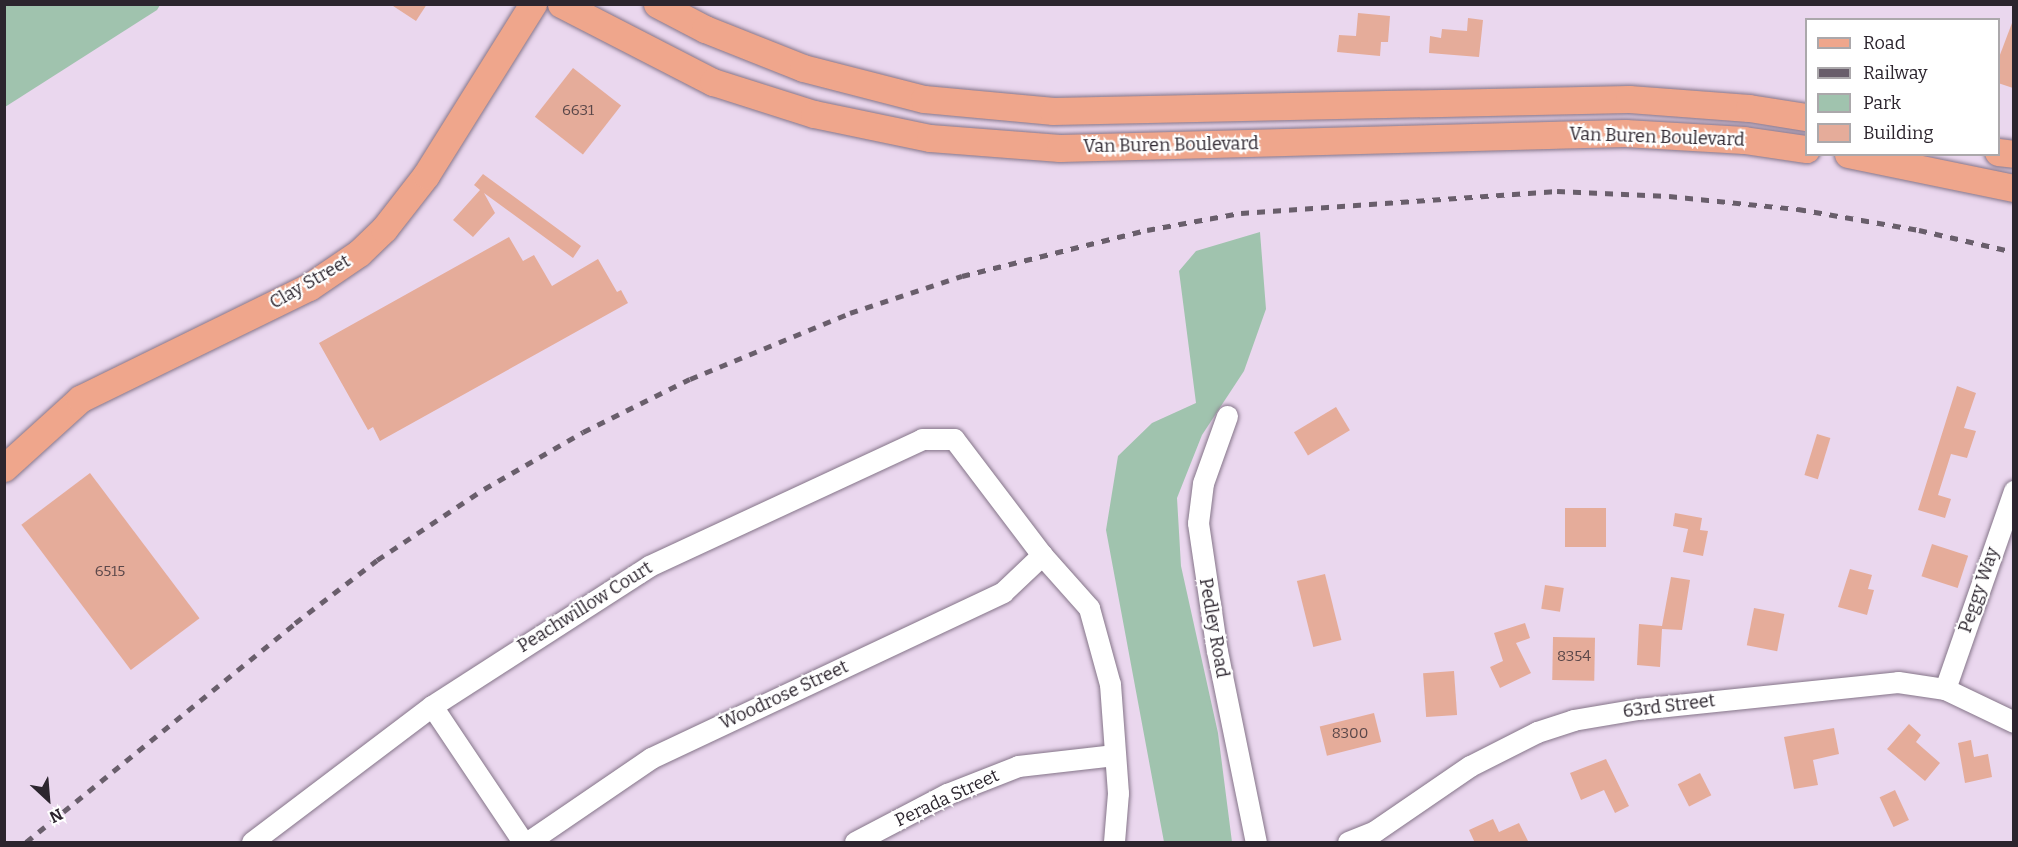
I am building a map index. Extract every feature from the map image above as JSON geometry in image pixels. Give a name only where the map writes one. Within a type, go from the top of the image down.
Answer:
[{"type":"main road","name":"Clay Street","points":[[4,468],[80,399],[309,287],[358,253],[384,229],[426,175],[533,4]]},
{"type":"main road","name":"Van Buren Boulevard","points":[[561,4],[713,82],[814,114],[930,138],[1060,148],[1625,133],[1744,140],[1805,149]]},
{"type":"main road","name":"Van Buren Boulevard","points":[[657,4],[705,29],[823,75],[931,100],[1053,111],[1629,99],[1749,108],[1805,117]]},
{"type":"main road","points":[[1858,156],[2013,188]]},
{"type":"street","name":"Pedley Road","points":[[1227,416],[1203,483],[1198,523],[1217,651],[1256,843]]},
{"type":"street","name":"Peachwillow Court","points":[[252,843],[432,706],[649,566],[922,439],[954,439],[1042,555]]},
{"type":"street","name":"Peggy Way","points":[[1945,689],[2013,491]]},
{"type":"street","points":[[1042,555],[1089,608],[1110,684],[1118,793],[1114,843]]},
{"type":"street","name":"Woodrose Street","points":[[526,843],[651,758],[1003,592],[1042,555]]},
{"type":"street","name":"63rd Street","points":[[1348,843],[1375,831],[1480,761],[1537,732],[1573,720],[1647,708],[1898,682],[1945,689],[2013,722]]},
{"type":"street","points":[[432,706],[526,843]]},
{"type":"street","name":"Perada Street","points":[[855,843],[947,794],[1018,766],[1114,755]]},
{"type":"green space","points":[[5,4],[160,5],[157,10],[5,107]]},
{"type":"green space","points":[[1260,232],[1266,309],[1244,371],[1202,435],[1177,498],[1181,566],[1218,733],[1232,842],[1164,842],[1106,530],[1118,456],[1152,423],[1196,403],[1179,271],[1196,251]]},
{"type":"building","points":[[390,4],[427,4],[416,21]]},
{"type":"building","points":[[1358,13],[1390,16],[1388,42],[1381,42],[1380,56],[1337,52],[1339,35],[1356,36]]},
{"type":"building","points":[[1468,18],[1483,20],[1479,57],[1429,53],[1430,36],[1441,38],[1442,29],[1467,31]]},
{"type":"building","points":[[2013,23],[2013,88],[2000,84],[2000,55]]},
{"type":"building","points":[[573,68],[621,106],[583,154],[535,117]]},
{"type":"building","points":[[483,174],[581,246],[573,258],[484,193],[495,213],[473,237],[453,220],[480,190],[474,185]]},
{"type":"building","points":[[509,237],[523,261],[534,255],[552,286],[598,259],[617,292],[621,290],[628,303],[380,441],[373,427],[368,430],[319,343]]},
{"type":"building","points":[[1957,386],[1976,393],[1964,428],[1976,431],[1967,458],[1951,454],[1938,495],[1951,499],[1945,518],[1918,510]]},
{"type":"building","points":[[1336,407],[1350,430],[1308,455],[1294,432]]},
{"type":"building","points":[[1817,434],[1830,438],[1818,479],[1804,475]]},
{"type":"building","points":[[90,473],[200,618],[131,670],[21,525]]},
{"type":"building","points":[[1565,508],[1606,508],[1606,547],[1565,547]]},
{"type":"building","points":[[1675,513],[1702,518],[1700,530],[1708,531],[1703,556],[1683,552],[1688,529],[1673,526]]},
{"type":"building","points":[[1932,544],[1968,556],[1958,588],[1921,576]]},
{"type":"building","points":[[1850,569],[1872,575],[1868,589],[1874,590],[1867,615],[1838,607]]},
{"type":"building","points":[[1325,574],[1341,640],[1313,647],[1297,581]]},
{"type":"building","points":[[1671,577],[1690,580],[1682,630],[1662,629],[1660,667],[1637,665],[1639,624],[1662,626]]},
{"type":"building","points":[[1545,585],[1564,588],[1560,612],[1541,609]]},
{"type":"building","points":[[1754,608],[1784,614],[1777,651],[1747,645]]},
{"type":"building","points":[[1525,623],[1530,638],[1516,643],[1531,673],[1500,688],[1490,667],[1503,661],[1494,633]]},
{"type":"building","points":[[1553,637],[1595,638],[1594,681],[1552,680]]},
{"type":"building","points":[[1454,671],[1457,715],[1426,717],[1423,673]]},
{"type":"building","points":[[1374,713],[1381,742],[1327,756],[1320,727]]},
{"type":"building","points":[[1909,724],[1921,735],[1916,742],[1940,763],[1925,781],[1887,749]]},
{"type":"building","points":[[1834,728],[1839,754],[1813,760],[1818,785],[1794,789],[1784,737]]},
{"type":"building","points":[[1971,740],[1974,757],[1988,754],[1992,777],[1965,783],[1958,743]]},
{"type":"building","points":[[1606,759],[1629,806],[1615,813],[1604,790],[1581,800],[1570,773]]},
{"type":"building","points":[[1700,773],[1711,795],[1689,807],[1678,784]]},
{"type":"building","points":[[1895,790],[1909,820],[1894,827],[1880,797]]},
{"type":"building","points":[[1493,819],[1499,832],[1519,823],[1529,843],[1475,843],[1469,830]]},
{"type":"railway","points":[[26,842],[295,623],[377,560],[484,489],[583,432],[690,379],[850,313],[962,276],[1147,230],[1241,213],[1557,191],[1669,196],[1798,209],[1919,230],[2014,252]]}]
